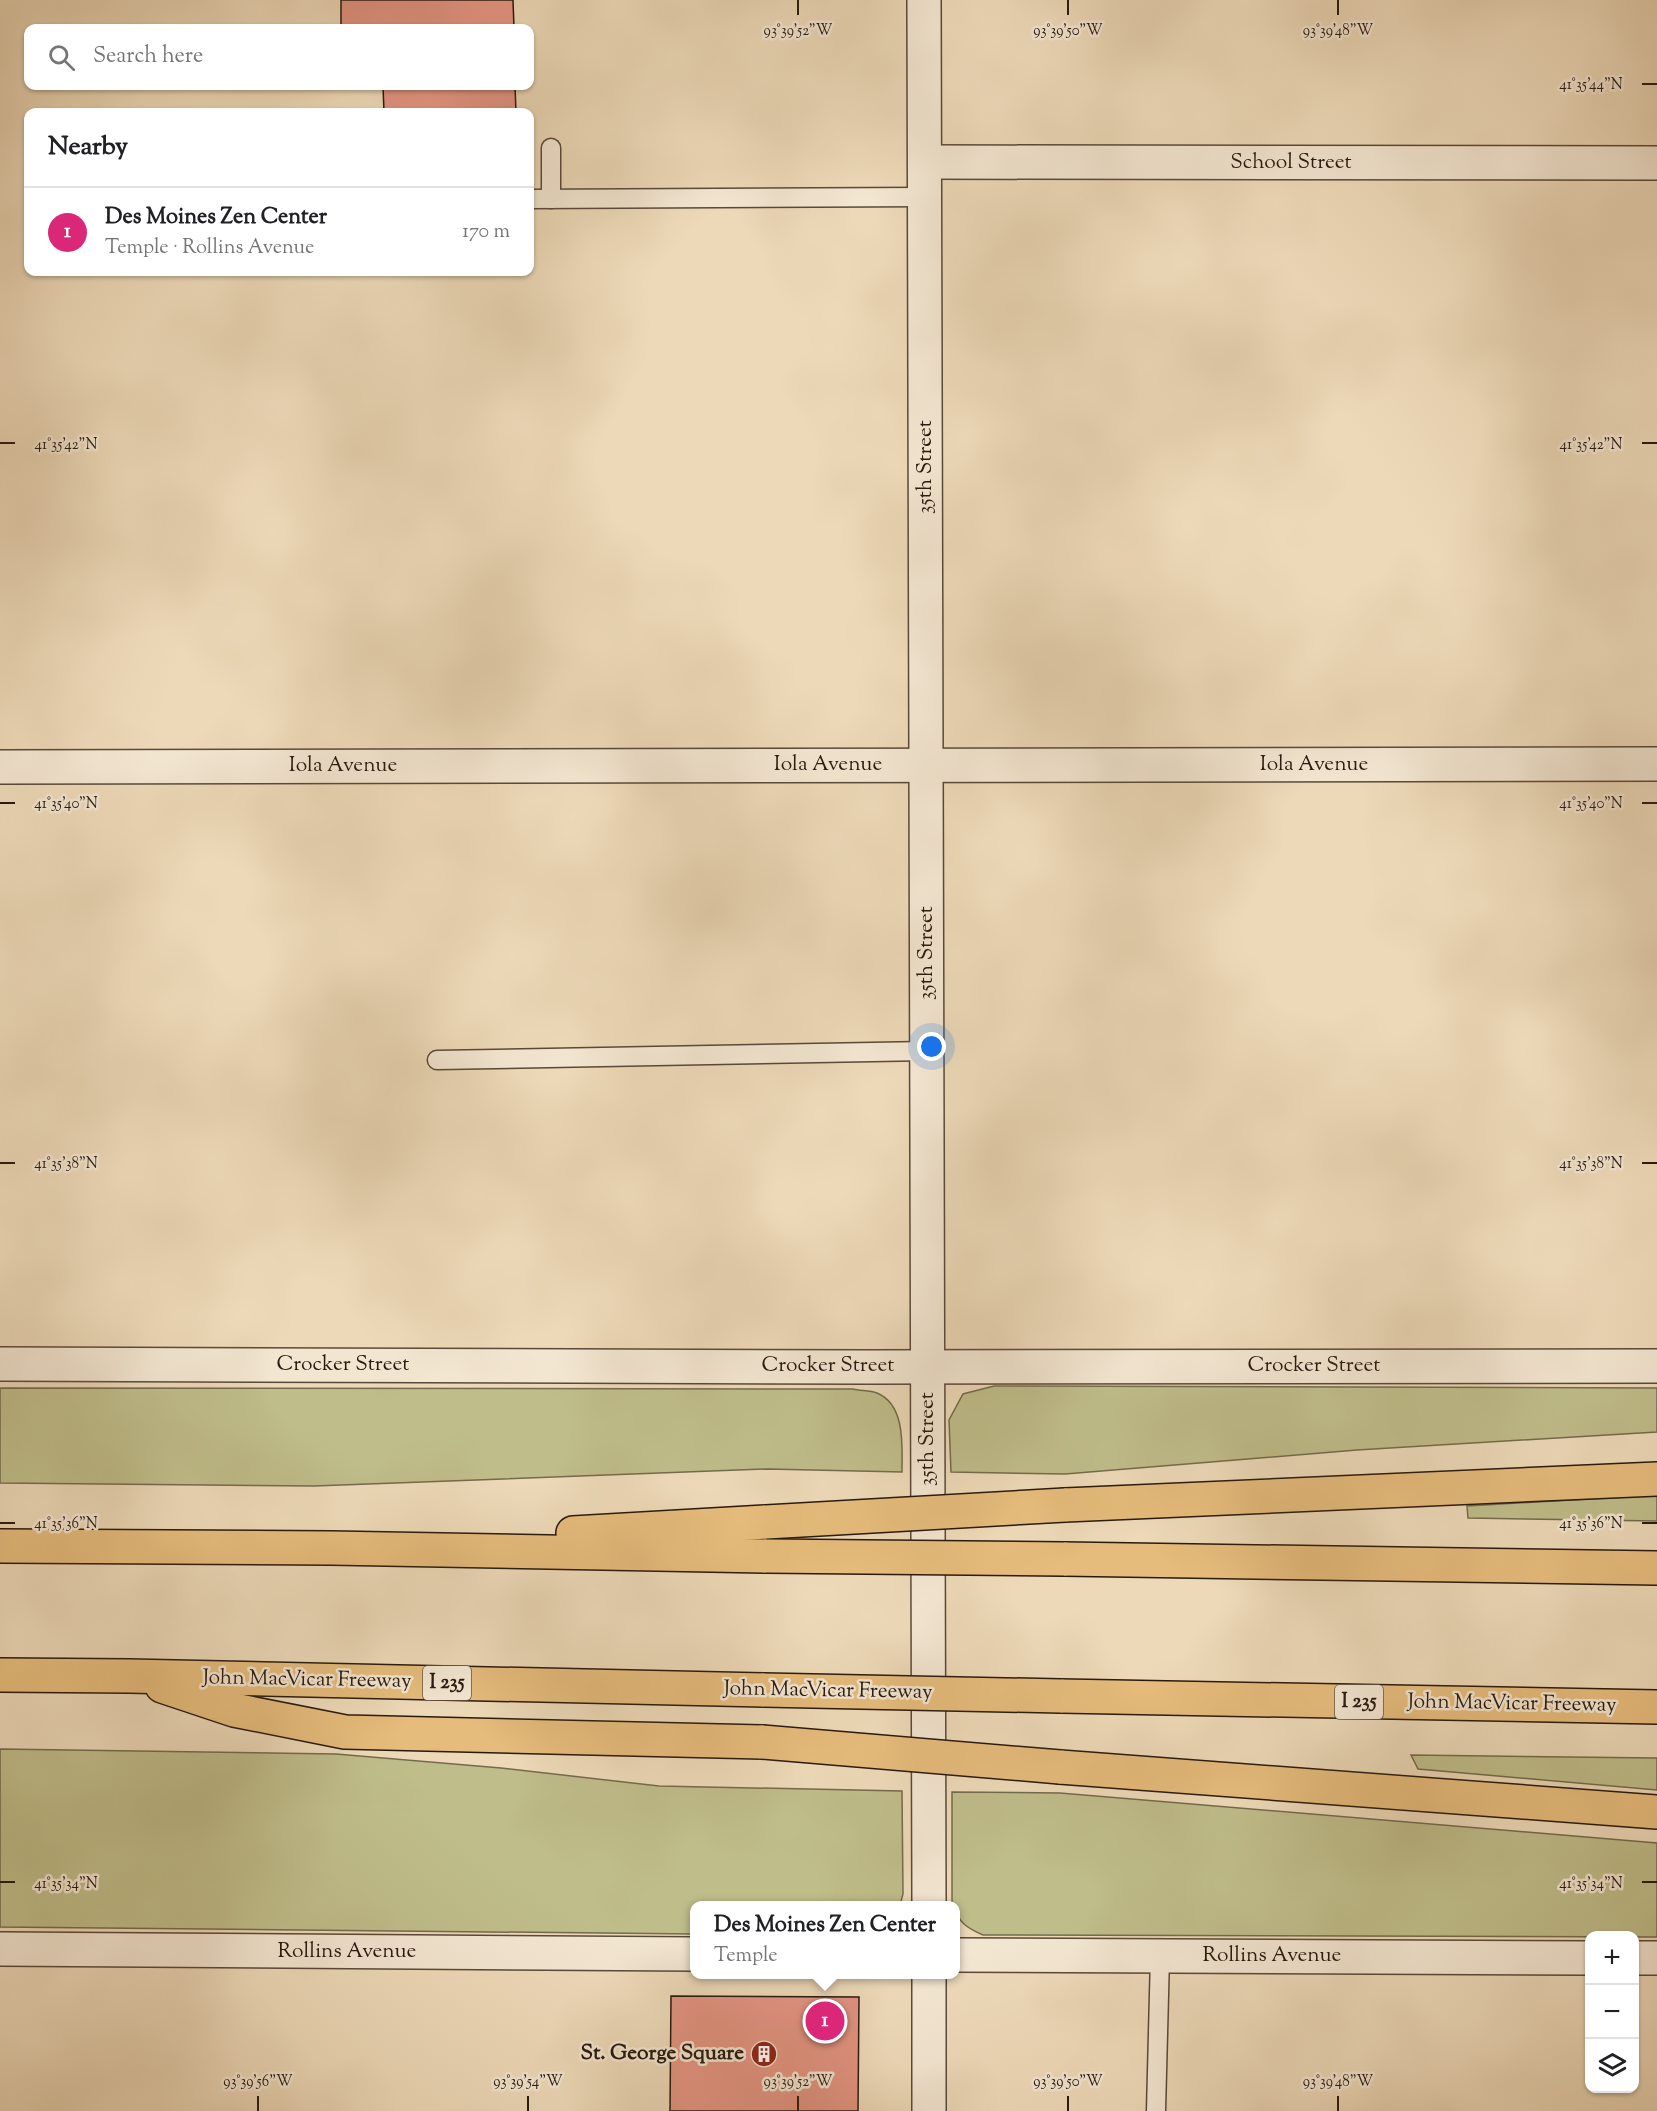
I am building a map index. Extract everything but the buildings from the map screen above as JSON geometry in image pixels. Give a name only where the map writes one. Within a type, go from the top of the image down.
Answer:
[{"type":"highway","points":[[331,1548],[1065,1505],[1657,1479]]},
{"type":"highway","points":[[0,1546],[331,1548],[1657,1568]]},
{"type":"highway","name":"John MacVicar Freeway","points":[[0,1675],[1657,1707]]},
{"type":"highway","points":[[129,1676],[234,1710],[345,1732],[762,1742],[1657,1812]]},
{"type":"street","name":"35th Street","points":[[924,0],[929,1901]]},
{"type":"street","name":"School Street","points":[[925,162],[1657,163]]},
{"type":"street","name":"Iola Avenue","points":[[0,767],[1657,764]]},
{"type":"street","name":"Crocker Street","points":[[0,1364],[928,1367],[1657,1366]]},
{"type":"street","name":"Rollins Avenue","points":[[0,1949],[690,1954]]},
{"type":"street","name":"Rollins Avenue","points":[[960,1955],[1585,1958]]},
{"type":"street","points":[[1639,1958],[1657,1958]]},
{"type":"street","points":[[929,1979],[929,2111]]},
{"type":"lane","points":[[551,148],[551,199]]},
{"type":"lane","points":[[534,199],[649,189],[752,189],[925,197]]},
{"type":"lane","points":[[437,1060],[927,1052]]},
{"type":"lane","points":[[1156,2111],[1160,1956]]},
{"type":"shaded area","points":[[994,1386],[1657,1388],[1657,1432],[1357,1450],[1065,1474],[951,1472],[949,1420],[963,1394]]},
{"type":"shaded area","points":[[0,1388],[853,1389],[877,1393],[893,1407],[898,1417],[902,1439],[902,1472],[767,1469],[314,1486],[0,1483]]},
{"type":"shaded area","points":[[1657,1495],[1657,1521],[1468,1518],[1467,1506]]},
{"type":"shaded area","points":[[0,1749],[336,1754],[501,1768],[659,1786],[902,1791],[903,1894],[901,1901],[690,1901],[690,1934],[0,1927]]},
{"type":"shaded area","points":[[1411,1755],[1657,1758],[1657,1790],[1418,1769]]},
{"type":"shaded area","points":[[952,1792],[1060,1793],[1657,1843],[1657,1937],[1639,1937],[1639,1931],[1585,1931],[1585,1937],[983,1935],[961,1921],[960,1901],[952,1901]]},
{"type":"place","name":"Des Moines Zen Center","points":[[825,2021]]},
{"type":"place","name":"St. George Square","points":[[764,2054]]}]
